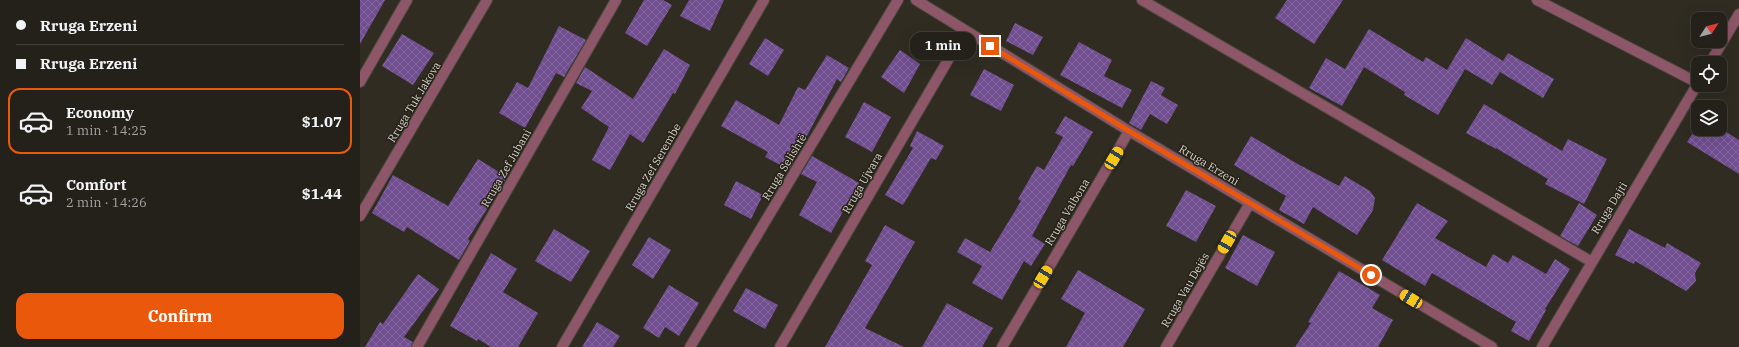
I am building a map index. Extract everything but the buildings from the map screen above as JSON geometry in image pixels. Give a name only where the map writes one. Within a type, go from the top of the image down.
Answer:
[{"type":"street","points":[[360,82],[407,0]]},
{"type":"street","name":"Rruga Tuk Jakova","points":[[360,216],[488,0]]},
{"type":"street","name":"Rruga Zef Jubani","points":[[417,347],[616,0]]},
{"type":"street","name":"Rruga Zef Serembe","points":[[562,347],[764,0]]},
{"type":"street","name":"Rruga Selishtë","points":[[690,347],[898,0]]},
{"type":"street","name":"Rruga Erzeni","points":[[916,0],[1129,131],[1492,347]]},
{"type":"street","points":[[1142,0],[1592,262]]},
{"type":"street","points":[[1537,0],[1691,79]]},
{"type":"street","points":[[1714,56],[1739,14]]},
{"type":"street","name":"Rruga Ujvara","points":[[780,347],[965,31]]},
{"type":"street","name":"Rruga Dajti","points":[[1542,347],[1693,92]]},
{"type":"street","name":"Rruga Valbona","points":[[1002,347],[1129,131]]},
{"type":"street","name":"Rruga Vau Dejës","points":[[1166,347],[1250,203]]},
{"type":"route","points":[[990,46],[1129,131],[1371,275]]}]
